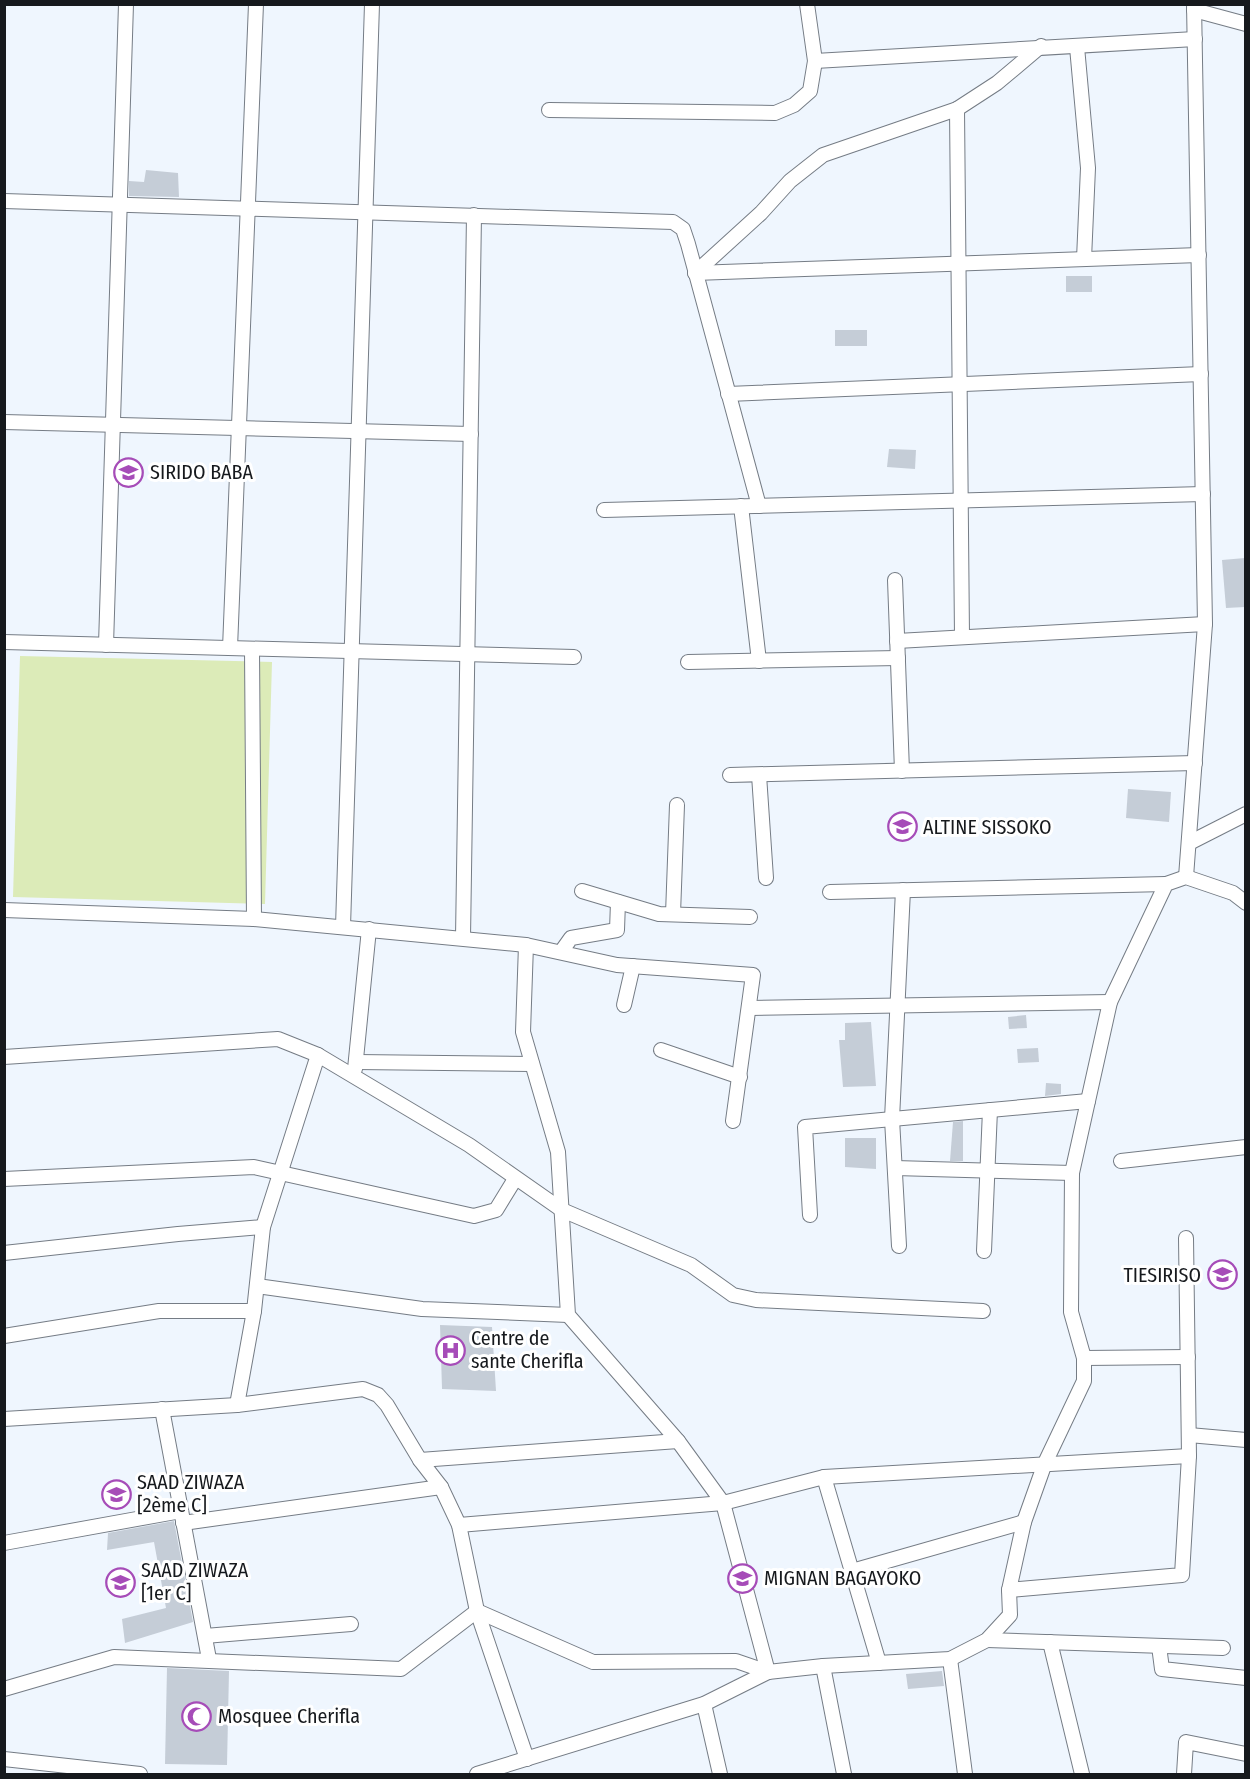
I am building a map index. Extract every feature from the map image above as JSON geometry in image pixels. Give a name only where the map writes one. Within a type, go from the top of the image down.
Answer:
[{"type":"street","points":[[106,645],[126,4]]},
{"type":"street","points":[[230,648],[256,4]]},
{"type":"street","points":[[343,927],[372,4]]},
{"type":"street","points":[[549,110],[775,113],[794,105],[810,91],[815,61],[807,4]]},
{"type":"street","points":[[1186,877],[1205,624],[1194,7],[1245,24]]},
{"type":"street","points":[[815,61],[1041,46],[1195,39]]},
{"type":"street","points":[[695,273],[761,213],[790,181],[823,155],[957,109],[997,83],[1041,46]]},
{"type":"street","points":[[1077,46],[1088,168],[1084,259]]},
{"type":"street","points":[[957,109],[960,178],[957,264],[962,637]]},
{"type":"street","points":[[4,201],[673,222],[682,229],[759,506]]},
{"type":"street","points":[[463,938],[474,215]]},
{"type":"street","points":[[695,273],[1199,255]]},
{"type":"street","points":[[728,394],[1201,374]]},
{"type":"street","points":[[4,422],[471,434]]},
{"type":"street","points":[[604,510],[1203,494]]},
{"type":"street","points":[[741,506],[759,661]]},
{"type":"street","points":[[895,580],[902,771]]},
{"type":"street","points":[[897,641],[1205,624]]},
{"type":"street","points":[[4,642],[574,657]]},
{"type":"street","points":[[252,649],[254,919]]},
{"type":"street","points":[[688,662],[898,658]]},
{"type":"street","points":[[730,775],[1195,763]]},
{"type":"street","points":[[759,775],[766,878]]},
{"type":"street","points":[[673,914],[677,805]]},
{"type":"street","points":[[1189,843],[1245,814]]},
{"type":"street","points":[[830,892],[1166,884],[1186,877],[1239,891],[1245,903]]},
{"type":"street","points":[[477,1774],[496,1772],[704,1704],[768,1672],[823,1666],[950,1659],[987,1640],[1010,1615],[1009,1590],[1024,1522],[1045,1463],[1084,1381],[1084,1358],[1071,1312],[1071,1173],[1110,1002],[1166,884]]},
{"type":"street","points":[[899,1246],[892,1119],[903,890]]},
{"type":"street","points":[[582,891],[659,914],[750,917]]},
{"type":"street","points":[[561,952],[571,938],[617,930],[618,902]]},
{"type":"street","points":[[4,910],[254,919],[526,945],[633,966],[753,975],[733,1121]]},
{"type":"street","points":[[354,1077],[369,929]]},
{"type":"street","points":[[526,945],[523,1032],[558,1152],[568,1315],[678,1441],[723,1503],[768,1672]]},
{"type":"street","points":[[624,1005],[633,966]]},
{"type":"street","points":[[750,1008],[1110,1002]]},
{"type":"street","points":[[4,1057],[278,1039],[318,1055],[469,1145],[562,1210],[691,1265],[733,1294],[756,1300],[983,1311]]},
{"type":"street","points":[[661,1050],[740,1077]]},
{"type":"street","points":[[237,1405],[254,1311],[263,1227],[318,1055]]},
{"type":"street","points":[[356,1062],[532,1064]]},
{"type":"street","points":[[810,1215],[805,1127],[1088,1101]]},
{"type":"street","points":[[984,1251],[990,1110]]},
{"type":"street","points":[[1120,1161],[1245,1147]]},
{"type":"street","points":[[4,1179],[254,1167],[474,1216],[496,1210],[515,1179]]},
{"type":"street","points":[[895,1168],[1071,1173]]},
{"type":"street","points":[[4,1253],[263,1227]]},
{"type":"street","points":[[1009,1590],[1182,1575],[1189,1456],[1186,1238]]},
{"type":"street","points":[[257,1286],[422,1309],[568,1315]]},
{"type":"street","points":[[4,1336],[159,1311],[254,1311]]},
{"type":"street","points":[[1084,1358],[1188,1357]]},
{"type":"street","points":[[4,1419],[237,1405],[363,1389],[378,1395],[387,1405],[420,1460],[441,1487],[459,1525],[477,1611],[527,1760]]},
{"type":"street","points":[[162,1409],[209,1659]]},
{"type":"street","points":[[1189,1435],[1245,1440]]},
{"type":"street","points":[[420,1460],[678,1441]]},
{"type":"street","points":[[459,1525],[723,1503],[824,1477],[1189,1456]]},
{"type":"street","points":[[824,1477],[879,1663]]},
{"type":"street","points":[[4,1543],[182,1517],[441,1487]]},
{"type":"street","points":[[852,1571],[1024,1522]]},
{"type":"street","points":[[477,1611],[593,1662],[736,1661],[768,1672]]},
{"type":"street","points":[[4,1689],[114,1657],[209,1659],[400,1669],[477,1611]]},
{"type":"street","points":[[205,1636],[351,1624]]},
{"type":"street","points":[[987,1640],[1224,1648]]},
{"type":"street","points":[[1050,1642],[1082,1774]]},
{"type":"street","points":[[1159,1646],[1162,1669],[1245,1678]]},
{"type":"street","points":[[950,1659],[965,1774]]},
{"type":"street","points":[[823,1666],[844,1774]]},
{"type":"street","points":[[704,1704],[720,1774]]},
{"type":"street","points":[[1184,1774],[1186,1742],[1245,1754]]},
{"type":"street","points":[[4,1759],[140,1774]]},
{"type":"green space","points":[[20,656],[272,662],[265,904],[13,897]]},
{"type":"building","points":[[146,170],[178,173],[179,197],[129,196],[129,181],[144,182]]},
{"type":"building","points":[[1066,276],[1092,276],[1092,292],[1066,292]]},
{"type":"building","points":[[835,330],[867,330],[867,346],[835,346]]},
{"type":"building","points":[[889,449],[916,450],[915,469],[887,467]]},
{"type":"building","points":[[1245,558],[1245,607],[1226,608],[1222,560]]},
{"type":"building","points":[[1128,789],[1171,792],[1169,822],[1126,818]]},
{"type":"building","points":[[1026,1015],[1027,1028],[1009,1029],[1008,1017]]},
{"type":"building","points":[[871,1022],[876,1086],[843,1087],[839,1040],[845,1040],[845,1023]]},
{"type":"building","points":[[1038,1048],[1039,1062],[1018,1063],[1017,1049]]},
{"type":"building","points":[[1046,1083],[1061,1084],[1061,1094],[1045,1096]]},
{"type":"building","points":[[963,1121],[963,1161],[950,1161],[953,1122]]},
{"type":"building","points":[[845,1138],[876,1138],[876,1169],[845,1167]]},
{"type":"building","points":[[440,1325],[492,1327],[496,1391],[442,1389]]},
{"type":"building","points":[[174,1521],[193,1622],[125,1643],[122,1619],[166,1608],[154,1542],[107,1550],[108,1533]]},
{"type":"building","name":"Mosquee Cherifla","points":[[167,1668],[229,1671],[227,1765],[165,1764]]},
{"type":"building","points":[[942,1671],[944,1686],[908,1689],[906,1674]]},
{"type":"place","name":"SIRIDO BABA","points":[[129,472]]},
{"type":"place","name":"ALTINE SISSOKO","points":[[902,827]]},
{"type":"place","name":"TIESIRISO","points":[[1222,1275]]},
{"type":"place","name":"Centre de sante Cherifla","points":[[450,1350]]},
{"type":"place","name":"SAAD ZIWAZA [2ème C]","points":[[116,1494]]},
{"type":"place","name":"MIGNAN BAGAYOKO","points":[[743,1578]]},
{"type":"place","name":"SAAD ZIWAZA [1er C]","points":[[120,1582]]},
{"type":"place","name":"Mosquee Cherifla","points":[[197,1716]]}]
